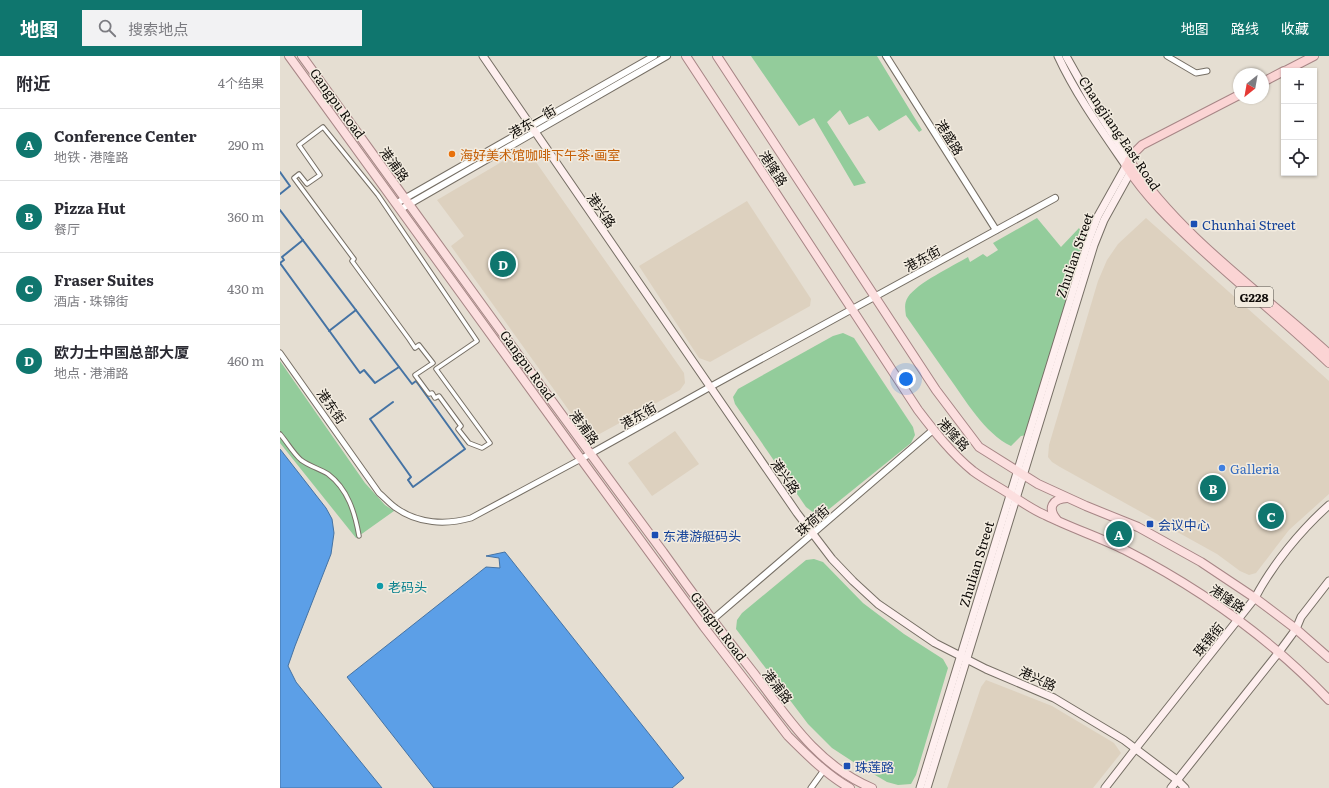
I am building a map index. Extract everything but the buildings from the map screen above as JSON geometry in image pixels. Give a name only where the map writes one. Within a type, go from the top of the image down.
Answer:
[{"type":"highway","points":[[1290,68],[1314,56]]},
{"type":"highway","points":[[1269,79],[1281,73]]},
{"type":"highway","points":[[1128,166],[1135,152],[1142,145],[1233,98]]},
{"type":"highway","name":"Changjiang East Road","points":[[1128,166],[1144,181],[1174,216],[1239,276],[1329,354]]},
{"type":"highway","name":"Changjiang East Road","points":[[1128,166],[1139,186],[1175,225],[1235,281],[1329,363]]},
{"type":"main road","name":"Gangpu Road","points":[[289,56],[704,627],[788,736],[803,752],[824,770],[840,783],[850,788]]},
{"type":"main road","name":"港浦路","points":[[302,56],[590,454],[796,729],[828,762],[847,775],[872,788]]},
{"type":"main road","name":"港兴路","points":[[483,56],[798,513],[832,559],[853,581],[878,604],[935,643],[964,658],[1054,698],[1136,748],[1178,780],[1185,788]]},
{"type":"main road","name":"港隆路","points":[[686,56],[918,410],[933,430],[973,471],[1045,516],[1058,520],[1106,541],[1143,560],[1211,600],[1239,619],[1297,667],[1329,700]]},
{"type":"main road","name":"港隆路","points":[[717,56],[936,390],[979,447],[1038,484],[1067,498],[1132,525],[1164,541],[1214,570],[1255,598],[1329,658]]},
{"type":"main road","name":"Changjiang East Road","points":[[1058,56],[1083,102],[1128,166]]},
{"type":"main road","name":"Changjiang East Road","points":[[1066,56],[1128,166]]},
{"type":"main road","name":"Zhulian Street","points":[[927,788],[964,658],[1092,230],[1098,216],[1128,166]]},
{"type":"main road","points":[[1058,520],[1053,515],[1052,507],[1054,502],[1058,499],[1067,498]]},
{"type":"main road","name":"珠锦街","points":[[1105,788],[1239,619],[1255,598],[1264,582],[1312,520],[1329,505]]},
{"type":"main road","points":[[1171,788],[1296,630],[1300,617],[1329,581]]},
{"type":"main road","name":"Zhulian Street","points":[[920,788],[964,658]]},
{"type":"street","name":"港东一街","points":[[533,129],[654,56]]},
{"type":"street","name":"港东一街","points":[[398,207],[401,209],[407,201],[533,129],[667,56]]},
{"type":"street","name":"港盛路","points":[[886,56],[996,230]]},
{"type":"street","points":[[1167,56],[1196,73],[1207,71]]},
{"type":"street","points":[[323,127],[378,196],[477,341],[436,369],[490,443],[482,448],[469,443],[458,429],[461,426],[439,396],[434,398],[432,393],[429,394],[415,375],[433,363],[419,345],[415,348],[352,261],[354,259],[294,178],[299,174],[307,184],[320,175],[299,145],[323,127]]},
{"type":"street","name":"港东街","points":[[280,353],[379,493],[397,508],[416,518],[438,523],[455,522],[471,518],[581,459],[1055,198]]},
{"type":"street","name":"珠荷街","points":[[704,627],[933,430]]},
{"type":"street","points":[[280,434],[301,460],[329,475],[342,488],[355,515],[359,536]]},
{"type":"street","points":[[811,788],[824,770]]},
{"type":"shaded area","points":[[522,150],[531,155],[684,373],[685,383],[680,390],[594,437],[589,436],[583,430],[451,246],[464,236],[437,200]]},
{"type":"shaded area","points":[[747,201],[811,299],[810,306],[710,362],[699,358],[639,266]]},
{"type":"shaded area","points":[[1146,218],[1329,381],[1329,494],[1289,530],[1256,573],[1249,575],[1240,571],[1217,554],[1060,467],[1052,462],[1048,457],[1049,445],[1098,281],[1107,260],[1118,244]]},
{"type":"shaded area","points":[[675,431],[699,464],[652,496],[628,463]]},
{"type":"shaded area","points":[[986,680],[1052,706],[1114,743],[1121,753],[1093,788],[947,788],[981,687]]},
{"type":"green space","points":[[751,56],[877,56],[922,130],[919,132],[906,115],[879,131],[868,116],[849,125],[840,110],[827,122],[866,183],[854,186],[814,118],[799,126]]},
{"type":"green space","points":[[1037,218],[1061,247],[1079,228],[1084,237],[1027,435],[1021,436],[1011,446],[992,433],[968,405],[906,316],[905,304],[908,297],[919,286],[968,257],[970,262],[983,254],[987,257],[998,250],[993,243]]},
{"type":"green space","points":[[843,333],[854,338],[913,427],[915,435],[911,443],[823,514],[814,513],[806,507],[735,404],[733,397],[738,389],[833,336]]},
{"type":"green space","points":[[280,361],[365,483],[385,505],[394,511],[356,538],[280,443]]},
{"type":"green space","points":[[814,559],[823,562],[863,603],[904,634],[943,659],[948,668],[916,775],[911,784],[898,785],[887,782],[832,748],[808,724],[736,629],[737,620],[742,613],[806,560]]},
{"type":"water","points":[[280,449],[326,508],[332,519],[334,533],[331,554],[288,666],[296,682],[382,788],[280,788]]},
{"type":"water","points":[[505,552],[684,778],[672,788],[434,788],[347,677],[486,567],[500,568],[499,558],[486,556]]},
{"type":"waterway","points":[[280,172],[290,186],[280,194]]},
{"type":"waterway","points":[[280,210],[412,384],[416,381],[465,449],[413,487],[408,480],[411,477],[370,419],[393,402]]},
{"type":"waterway","points":[[303,240],[282,257],[284,260],[280,263],[360,373],[364,370],[375,383],[399,367]]},
{"type":"waterway","points":[[329,331],[356,310]]},
{"type":"place","name":"海好美术馆咖啡下午茶·画室","points":[[452,154]]},
{"type":"place","name":"Chunhai Street","points":[[1194,224]]},
{"type":"place","name":"欧力士中国总部大厦","points":[[503,264]]},
{"type":"place","name":"Galleria","points":[[1222,468]]},
{"type":"place","name":"Pizza Hut","points":[[1213,488]]},
{"type":"place","name":"Fraser Suites","points":[[1271,516]]},
{"type":"place","name":"会议中心","points":[[1150,524]]},
{"type":"place","name":"Conference Center","points":[[1119,534]]},
{"type":"place","name":"东港游艇码头","points":[[655,535]]},
{"type":"place","name":"老码头","points":[[380,586]]},
{"type":"place","name":"珠莲路","points":[[847,766]]}]
